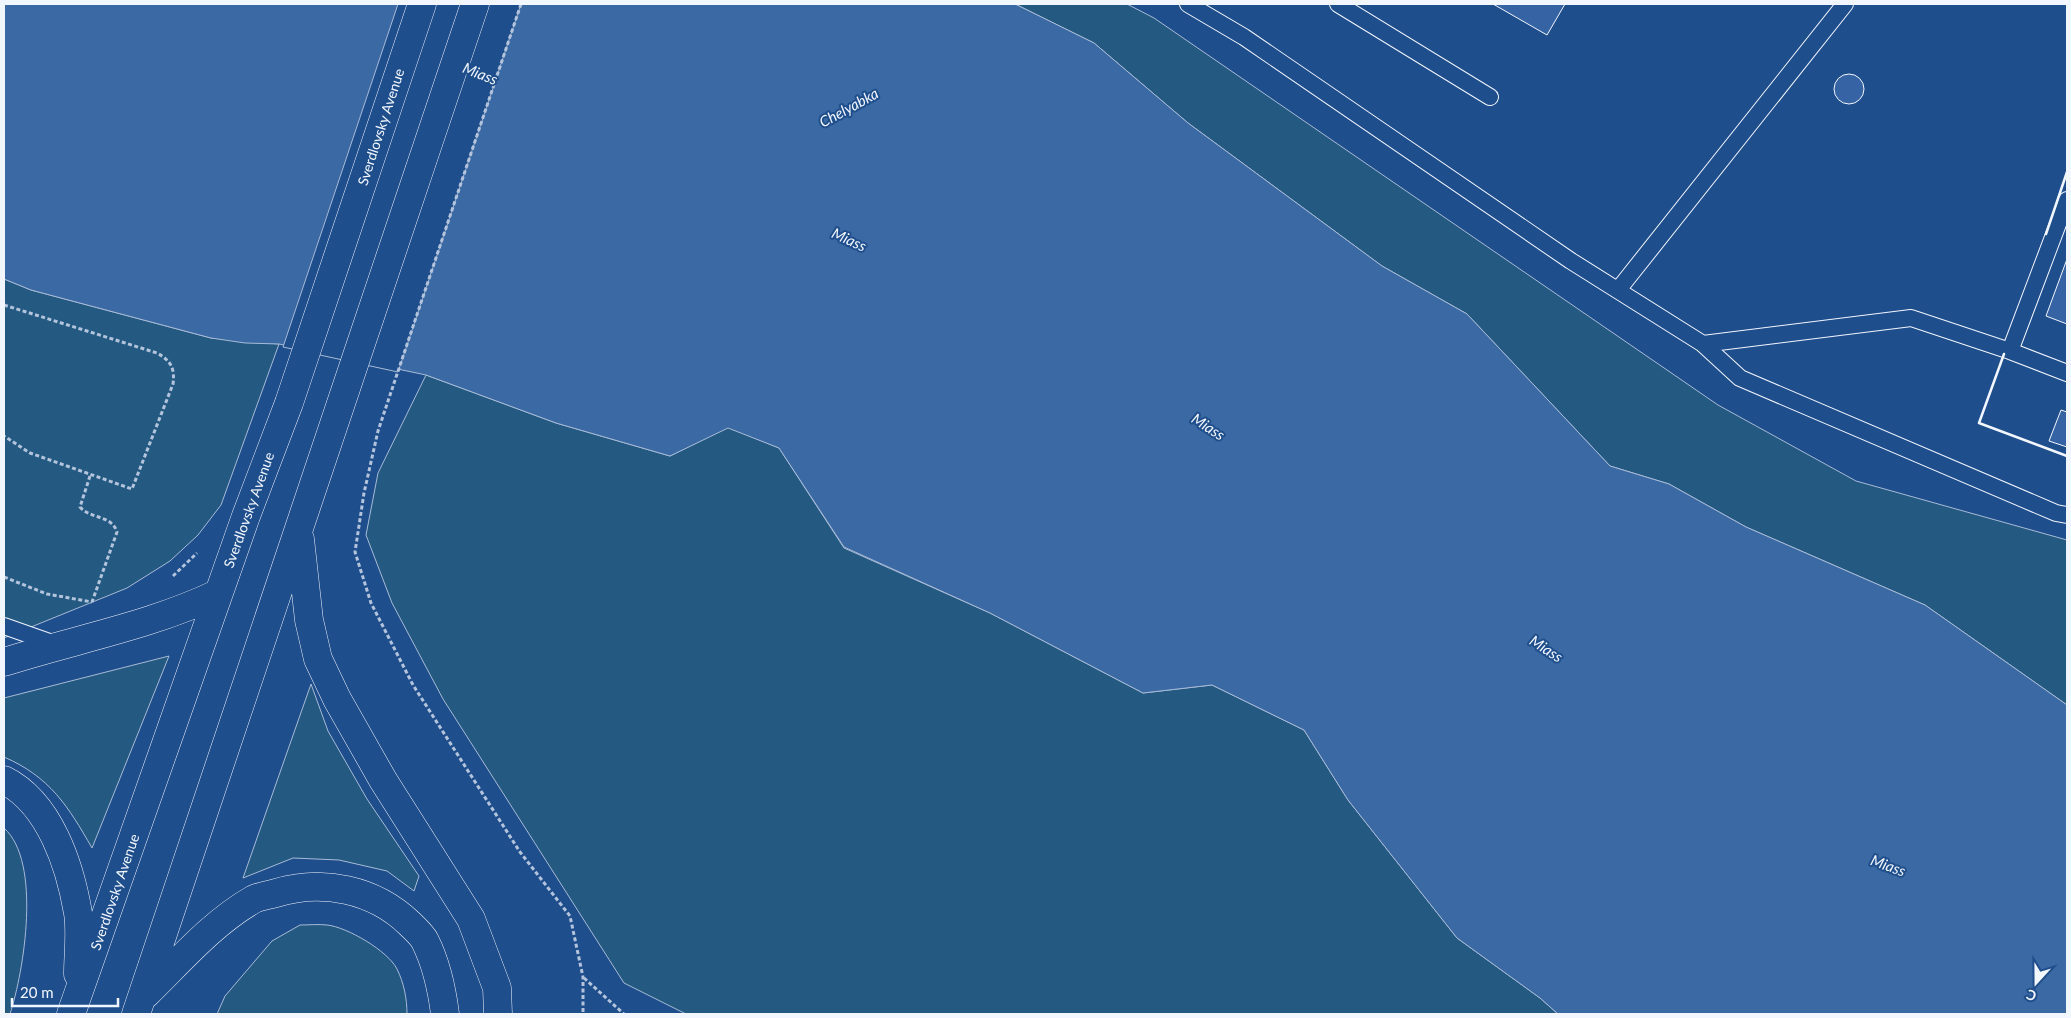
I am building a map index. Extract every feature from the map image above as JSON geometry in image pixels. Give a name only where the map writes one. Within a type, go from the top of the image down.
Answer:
[{"type":"main road","name":"Sverdlovsky Avenue","points":[[75,1005],[219,593],[289,403],[422,4]]},
{"type":"main road","points":[[139,1007],[475,4]]},
{"type":"main road","points":[[299,529],[309,620],[318,659],[337,700],[383,780],[470,919],[497,988],[498,1014]]},
{"type":"main road","points":[[4,662],[58,645],[126,629],[182,610],[219,593]]},
{"type":"main road","points":[[4,780],[14,786],[43,815],[67,868],[78,915],[75,1005]]},
{"type":"main road","points":[[139,1007],[202,938],[229,915],[256,898],[296,887],[332,887],[370,896],[400,915],[425,939],[437,973],[445,1014]]},
{"type":"lane","points":[[1188,4],[1244,36],[1571,261],[1703,344],[1740,378],[2067,515]]},
{"type":"lane","points":[[1338,4],[1490,97]]},
{"type":"lane","points":[[1618,290],[1845,4]]},
{"type":"lane","points":[[2010,351],[2067,200]]},
{"type":"lane","points":[[1703,344],[1911,318],[2010,351],[2067,373]]},
{"type":"lane","points":[[4,626],[58,645]]},
{"type":"path","points":[[521,4],[378,431],[364,493],[355,552],[371,603],[424,702],[520,852],[570,916],[583,977],[583,1014]]},
{"type":"path","points":[[4,305],[157,353],[167,358],[173,366],[173,384],[134,488],[127,489],[30,453],[4,436]]},
{"type":"path","points":[[90,475],[80,506],[85,512],[112,522],[117,532],[92,602]]},
{"type":"path","points":[[166,580],[188,564],[200,550]]},
{"type":"path","points":[[4,577],[47,594],[92,602],[98,601]]},
{"type":"path","points":[[583,977],[624,1014]]},
{"type":"shaded area","points":[[1015,4],[1127,4],[1154,18],[1718,405],[1856,481],[2067,540],[2067,705],[1925,605],[1746,527],[1669,484],[1610,466],[1467,314],[1382,266],[1188,123],[1094,43]]},
{"type":"shaded area","points":[[4,279],[31,290],[211,338],[279,344],[221,505],[198,535],[170,561],[127,588],[4,638]]},
{"type":"shaded area","points":[[426,375],[556,423],[670,456],[728,427],[779,448],[844,548],[990,613],[1143,693],[1212,685],[1304,730],[1348,800],[1457,938],[1540,998],[1558,1014],[686,1014],[624,983],[443,699],[392,603],[366,535],[378,473]]},
{"type":"shaded area","points":[[169,656],[92,848],[75,819],[56,794],[34,774],[4,757],[4,698]]},
{"type":"shaded area","points":[[311,684],[328,731],[367,799],[419,876],[414,891],[387,871],[339,860],[293,858],[243,878]]},
{"type":"shaded area","points":[[4,828],[16,844],[23,865],[27,918],[20,972],[10,1014],[4,1014]]},
{"type":"shaded area","points":[[300,925],[324,925],[345,930],[366,941],[385,955],[397,969],[402,980],[407,1014],[217,1014],[225,996],[272,941]]},
{"type":"water","points":[[4,4],[1015,4],[1094,43],[1188,123],[1382,266],[1467,314],[1610,466],[1669,484],[1746,527],[1925,605],[2067,705],[2067,1014],[1558,1014],[1540,998],[1457,938],[1348,800],[1304,730],[1212,685],[1143,693],[990,613],[844,547],[779,448],[728,428],[670,456],[556,423],[426,375],[279,344],[245,343],[211,338],[31,290],[4,279]]},
{"type":"pier","points":[[398,4],[521,4],[398,372],[283,347]]},
{"type":"building","points":[[1493,4],[1565,4],[1547,35]]},
{"type":"building","points":[[1849,74],[1860,78],[1864,89],[1860,100],[1849,104],[1838,100],[1834,89],[1838,78]]},
{"type":"building","points":[[2067,259],[2067,324],[2046,316]]},
{"type":"building","points":[[2061,410],[2067,412],[2067,447],[2049,441]]},
{"type":"wall","points":[[2046,234],[2067,172]]},
{"type":"wall","points":[[2004,354],[1979,423],[2067,456]]},
{"type":"water label","name":"Miass","points":[[480,74]]},
{"type":"water label","name":"Chelyabka","points":[[849,108]]},
{"type":"water label","name":"Miass","points":[[849,240]]},
{"type":"water label","name":"Miass","points":[[1208,427]]},
{"type":"water label","name":"Miass","points":[[1546,649]]},
{"type":"water label","name":"Miass","points":[[1888,866]]}]
